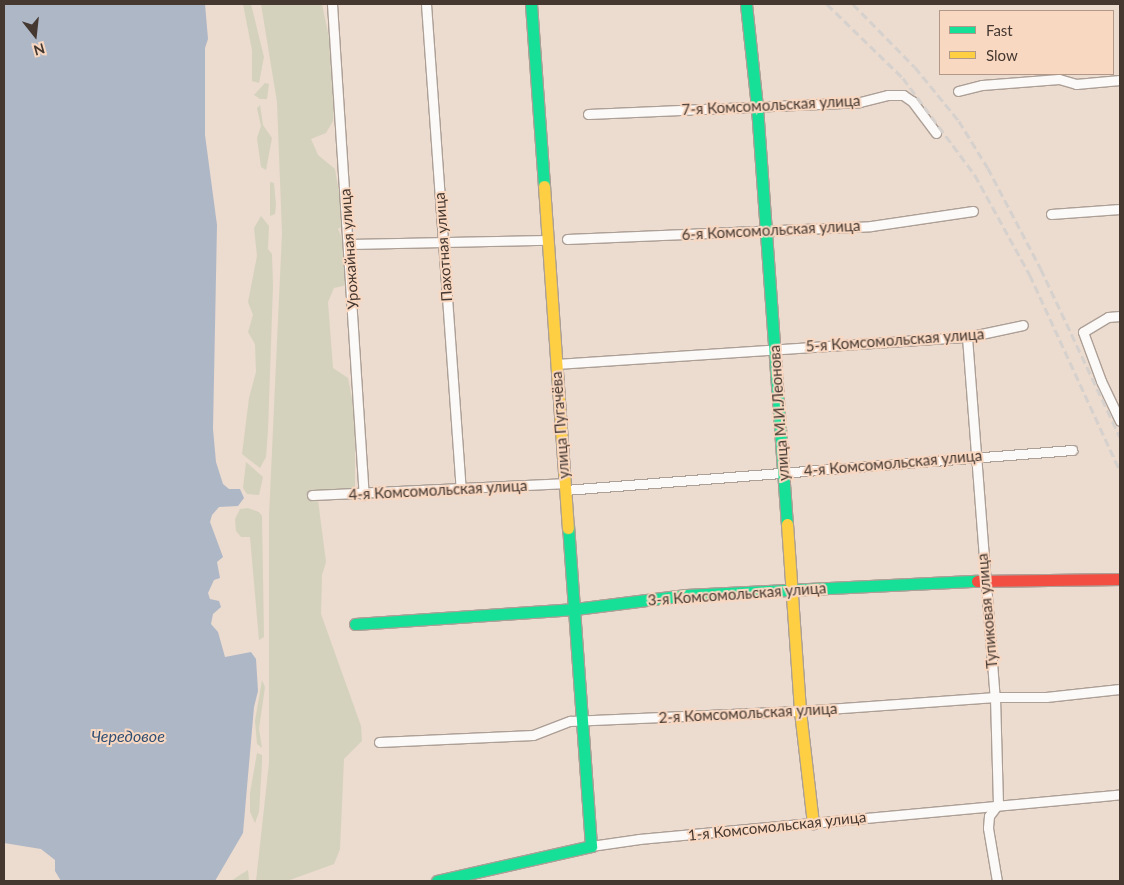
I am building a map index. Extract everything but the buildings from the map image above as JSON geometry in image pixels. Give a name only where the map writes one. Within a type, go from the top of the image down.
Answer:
[{"type":"street","name":"Урожайная улица","points":[[332,4],[350,244],[364,495]]},
{"type":"street","name":"Пахотная улица","points":[[426,4],[461,490]]},
{"type":"street","name":"улица Пугачёва","points":[[530,4],[591,846]]},
{"type":"street","name":"улица М.И.Леонова","points":[[746,4],[758,107],[800,711],[813,823]]},
{"type":"street","points":[[958,90],[982,85],[1059,79],[1076,84],[1120,80]]},
{"type":"street","name":"7-я Комсомольская улица","points":[[588,114],[860,102],[888,94],[903,95],[912,101],[936,133]]},
{"type":"street","points":[[1051,214],[1120,209]]},
{"type":"street","name":"6-я Комсомольская улица","points":[[567,240],[871,226],[973,211]]},
{"type":"street","points":[[350,244],[547,240]]},
{"type":"street","points":[[1120,316],[1108,317],[1090,326],[1083,332],[1084,340],[1120,421]]},
{"type":"street","name":"5-я Комсомольская улица","points":[[556,364],[775,348],[968,337],[1024,325]]},
{"type":"street","name":"Тупиковая улица","points":[[968,337],[974,456],[995,696],[998,804],[989,816],[988,828],[997,881]]},
{"type":"street","name":"4-я Комсомольская улица","points":[[312,495],[364,495],[565,487],[1072,450]]},
{"type":"street","name":"3-я Комсомольская улица","points":[[355,624],[575,609],[686,595],[984,582],[1120,580]]},
{"type":"street","name":"2-я Комсомольская улица","points":[[379,742],[533,735],[561,724],[583,721],[800,711],[995,696],[1046,697],[1120,689]]},
{"type":"street","name":"1-я Комсомольская улица","points":[[437,881],[591,846],[998,804],[1120,794]]},
{"type":"shaded area","points":[[243,4],[251,4],[264,57],[259,83],[252,81],[252,50]]},
{"type":"shaded area","points":[[261,4],[322,4],[329,38],[334,109],[333,121],[326,133],[311,139],[318,155],[335,169],[343,216],[343,226],[338,229],[346,247],[347,285],[334,288],[328,302],[333,368],[348,378],[355,414],[355,487],[349,491],[317,492],[326,562],[322,575],[321,614],[361,726],[362,741],[344,759],[340,849],[334,864],[287,881],[256,881],[269,763],[269,516],[282,233],[277,102]]},
{"type":"shaded area","points":[[265,83],[269,84],[267,99],[260,99],[254,95]]},
{"type":"shaded area","points":[[260,105],[263,125],[272,138],[266,170],[261,167],[257,138],[261,126],[257,108]]},
{"type":"shaded area","points":[[270,182],[274,183],[276,205],[275,214],[270,216]]},
{"type":"shaded area","points":[[261,216],[269,226],[268,249],[272,254],[273,286],[268,430],[266,457],[260,468],[242,454],[249,398],[256,372],[255,344],[248,332],[253,315],[248,302],[257,256],[254,228]]},
{"type":"shaded area","points":[[246,462],[263,477],[259,495],[247,494],[243,488]]},
{"type":"shaded area","points":[[248,508],[259,512],[262,516],[264,637],[259,640],[250,537],[241,537],[236,531],[235,519],[240,509]]},
{"type":"shaded area","points":[[262,680],[265,687],[259,729],[262,748],[257,744],[255,721]]},
{"type":"shaded area","points":[[257,753],[262,755],[262,762],[259,812],[255,823],[250,812],[250,793]]},
{"type":"shaded area","points":[[248,870],[249,881],[231,881],[240,875]]},
{"type":"water","name":"Чередовое","points":[[4,4],[205,4],[208,39],[205,48],[205,135],[217,225],[213,429],[216,462],[223,484],[229,489],[240,489],[244,498],[238,506],[219,507],[212,515],[210,522],[223,557],[217,562],[220,578],[214,580],[208,593],[210,599],[219,601],[221,607],[213,614],[211,624],[218,632],[225,657],[251,652],[256,659],[258,691],[254,707],[243,833],[215,881],[61,881],[55,871],[55,860],[41,849],[4,843]]},
{"type":"railway","points":[[827,4],[903,78],[975,175],[1030,275],[1120,471]]},
{"type":"railway","points":[[853,4],[915,67],[959,121],[988,168],[1041,269],[1120,437]]},
{"type":"traffic: fast","points":[[531,4],[544,186]]},
{"type":"traffic: fast","points":[[746,4],[757,107],[787,524]]},
{"type":"traffic: fast","points":[[437,881],[591,846],[568,528]]},
{"type":"traffic: fast","points":[[355,624],[575,609],[686,595],[977,581]]},
{"type":"traffic: slow","points":[[544,186],[568,528]]},
{"type":"traffic: slow","points":[[787,524],[800,711],[813,823]]},
{"type":"traffic: jam","points":[[977,581],[1120,579]]}]
